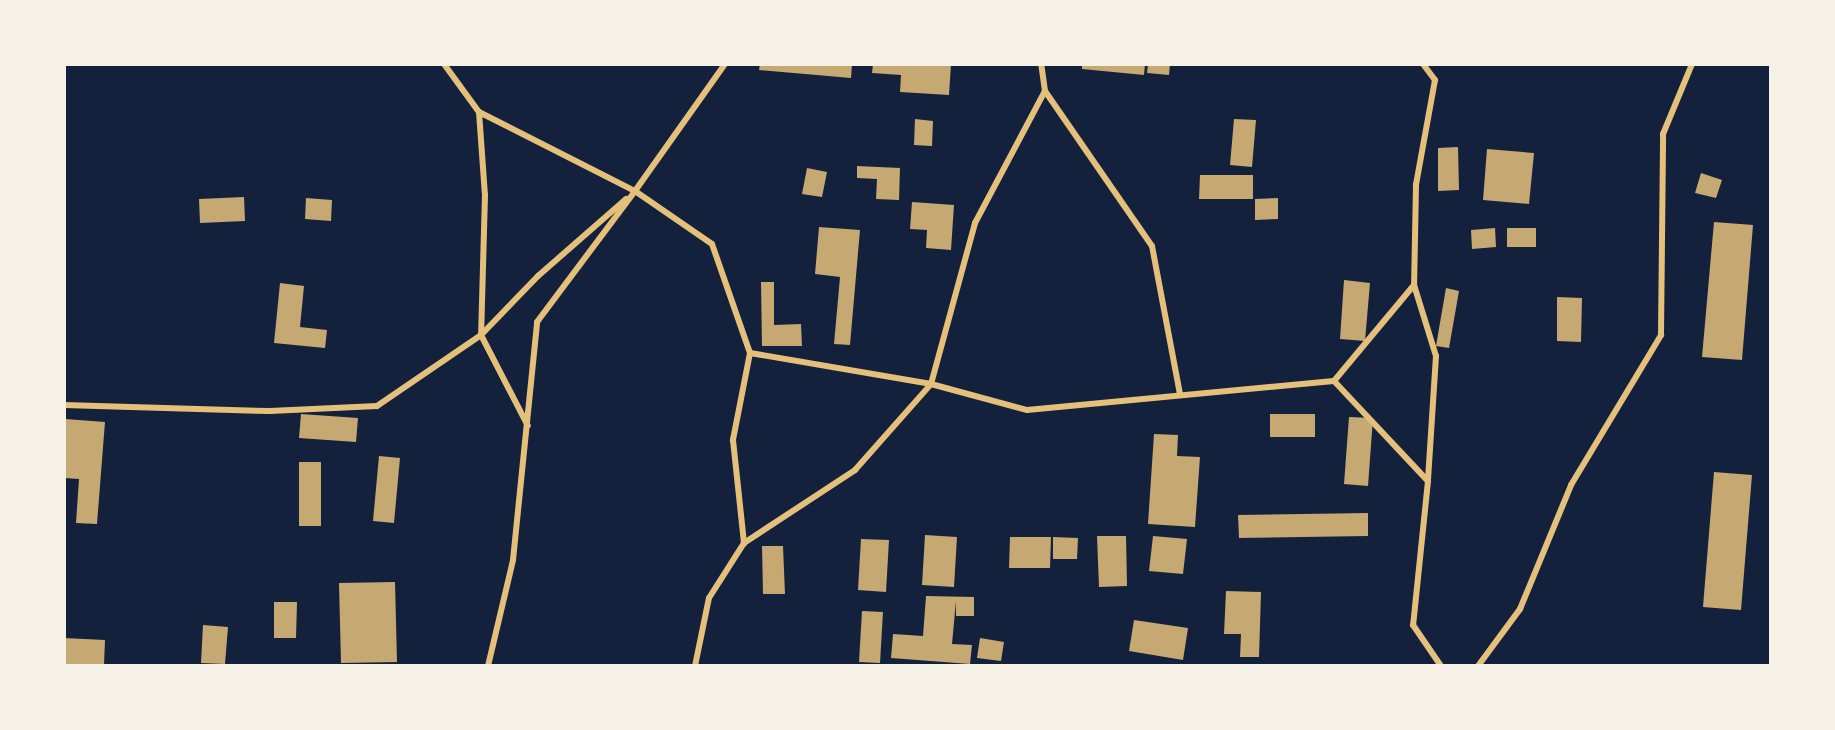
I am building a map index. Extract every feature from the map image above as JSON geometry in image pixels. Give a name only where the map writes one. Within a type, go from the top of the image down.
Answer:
[{"type":"street","points":[[444,64],[479,112],[635,191],[712,244],[750,353],[733,440],[744,543]]},
{"type":"street","points":[[488,666],[513,560],[537,322],[635,191],[724,64]]},
{"type":"street","points":[[1041,64],[1045,91],[1152,246],[1180,394]]},
{"type":"street","points":[[1423,64],[1435,80],[1416,185],[1414,285],[1436,356],[1428,481],[1413,625],[1441,666]]},
{"type":"street","points":[[1478,666],[1520,609],[1571,485],[1661,335],[1662,134],[1692,64]]},
{"type":"street","points":[[695,666],[709,597],[744,543],[855,470],[931,384],[975,223],[1045,91]]},
{"type":"street","points":[[479,112],[485,195],[481,335],[528,427]]},
{"type":"street","points":[[64,405],[270,411],[377,406],[481,335],[538,276],[635,191]]},
{"type":"street","points":[[750,353],[931,384],[1027,410],[1334,381],[1414,285]]},
{"type":"street","points":[[1334,381],[1428,481]]},
{"type":"building","points":[[760,64],[852,64],[851,78],[759,70]]},
{"type":"building","points":[[873,64],[951,64],[949,95],[900,92],[901,75],[872,73]]},
{"type":"building","points":[[1082,64],[1145,64],[1144,75],[1082,69]]},
{"type":"building","points":[[1148,64],[1170,64],[1169,75],[1147,73]]},
{"type":"building","points":[[915,119],[933,121],[932,146],[914,145]]},
{"type":"building","points":[[1234,119],[1256,120],[1252,167],[1230,165]]},
{"type":"building","points":[[1458,147],[1459,190],[1438,191],[1438,148]]},
{"type":"building","points":[[1487,149],[1534,153],[1529,204],[1483,200]]},
{"type":"building","points":[[857,166],[900,168],[899,200],[876,199],[877,179],[857,178]]},
{"type":"building","points":[[807,168],[827,172],[822,197],[802,194]]},
{"type":"building","points":[[1701,173],[1722,180],[1716,198],[1695,193]]},
{"type":"building","points":[[1200,175],[1253,175],[1253,199],[1199,199]]},
{"type":"building","points":[[244,197],[245,221],[200,223],[199,199]]},
{"type":"building","points":[[306,198],[332,200],[331,221],[305,219]]},
{"type":"building","points":[[1278,198],[1278,219],[1255,220],[1255,199]]},
{"type":"building","points":[[912,202],[954,205],[951,250],[926,248],[927,230],[910,229]]},
{"type":"building","points":[[1714,222],[1753,225],[1742,360],[1702,357]]},
{"type":"building","points":[[819,227],[860,230],[850,345],[834,344],[840,277],[815,274]]},
{"type":"building","points":[[1495,228],[1496,247],[1472,249],[1471,230]]},
{"type":"building","points":[[1507,228],[1536,228],[1536,247],[1507,247]]},
{"type":"building","points":[[1344,280],[1370,283],[1365,341],[1340,339]]},
{"type":"building","points":[[761,282],[774,282],[774,325],[801,324],[802,346],[762,346]]},
{"type":"building","points":[[280,283],[304,286],[300,327],[327,330],[325,348],[274,343]]},
{"type":"building","points":[[1446,288],[1459,291],[1449,348],[1436,346]]},
{"type":"building","points":[[1557,297],[1582,298],[1581,342],[1557,341]]},
{"type":"building","points":[[301,414],[358,418],[356,442],[299,438]]},
{"type":"building","points":[[1270,414],[1315,414],[1315,437],[1270,437]]},
{"type":"building","points":[[1349,417],[1373,418],[1368,486],[1344,484]]},
{"type":"building","points":[[65,419],[105,422],[97,524],[76,523],[79,479],[64,478]]},
{"type":"building","points":[[1154,434],[1178,435],[1177,456],[1200,457],[1195,527],[1148,524]]},
{"type":"building","points":[[379,456],[400,458],[394,523],[373,521]]},
{"type":"building","points":[[299,462],[321,462],[321,526],[299,526]]},
{"type":"building","points":[[1714,472],[1752,475],[1741,610],[1703,607]]},
{"type":"building","points":[[1368,513],[1368,536],[1239,538],[1238,515]]},
{"type":"building","points":[[925,535],[957,537],[954,587],[922,585]]},
{"type":"building","points":[[1097,536],[1126,536],[1127,586],[1099,587]]},
{"type":"building","points":[[1153,536],[1187,539],[1183,574],[1149,571]]},
{"type":"building","points":[[1010,537],[1051,537],[1050,568],[1009,568]]},
{"type":"building","points":[[1053,537],[1078,538],[1077,559],[1053,559]]},
{"type":"building","points":[[861,539],[889,540],[886,592],[858,590]]},
{"type":"building","points":[[762,546],[783,546],[785,594],[763,594]]},
{"type":"building","points":[[395,582],[397,662],[341,663],[339,583]]},
{"type":"building","points":[[1226,591],[1261,592],[1259,657],[1240,657],[1241,634],[1224,634]]},
{"type":"building","points":[[926,596],[974,597],[974,616],[956,616],[956,601],[952,644],[972,645],[970,664],[891,658],[893,634],[923,636]]},
{"type":"building","points":[[274,602],[297,602],[296,638],[274,638]]},
{"type":"building","points":[[862,611],[883,612],[880,663],[859,662]]},
{"type":"building","points":[[1134,620],[1188,628],[1183,660],[1129,651]]},
{"type":"building","points":[[203,625],[228,627],[225,664],[201,663]]},
{"type":"building","points":[[64,638],[105,640],[104,665],[64,664]]},
{"type":"building","points":[[980,638],[1004,642],[1001,661],[977,658]]}]
